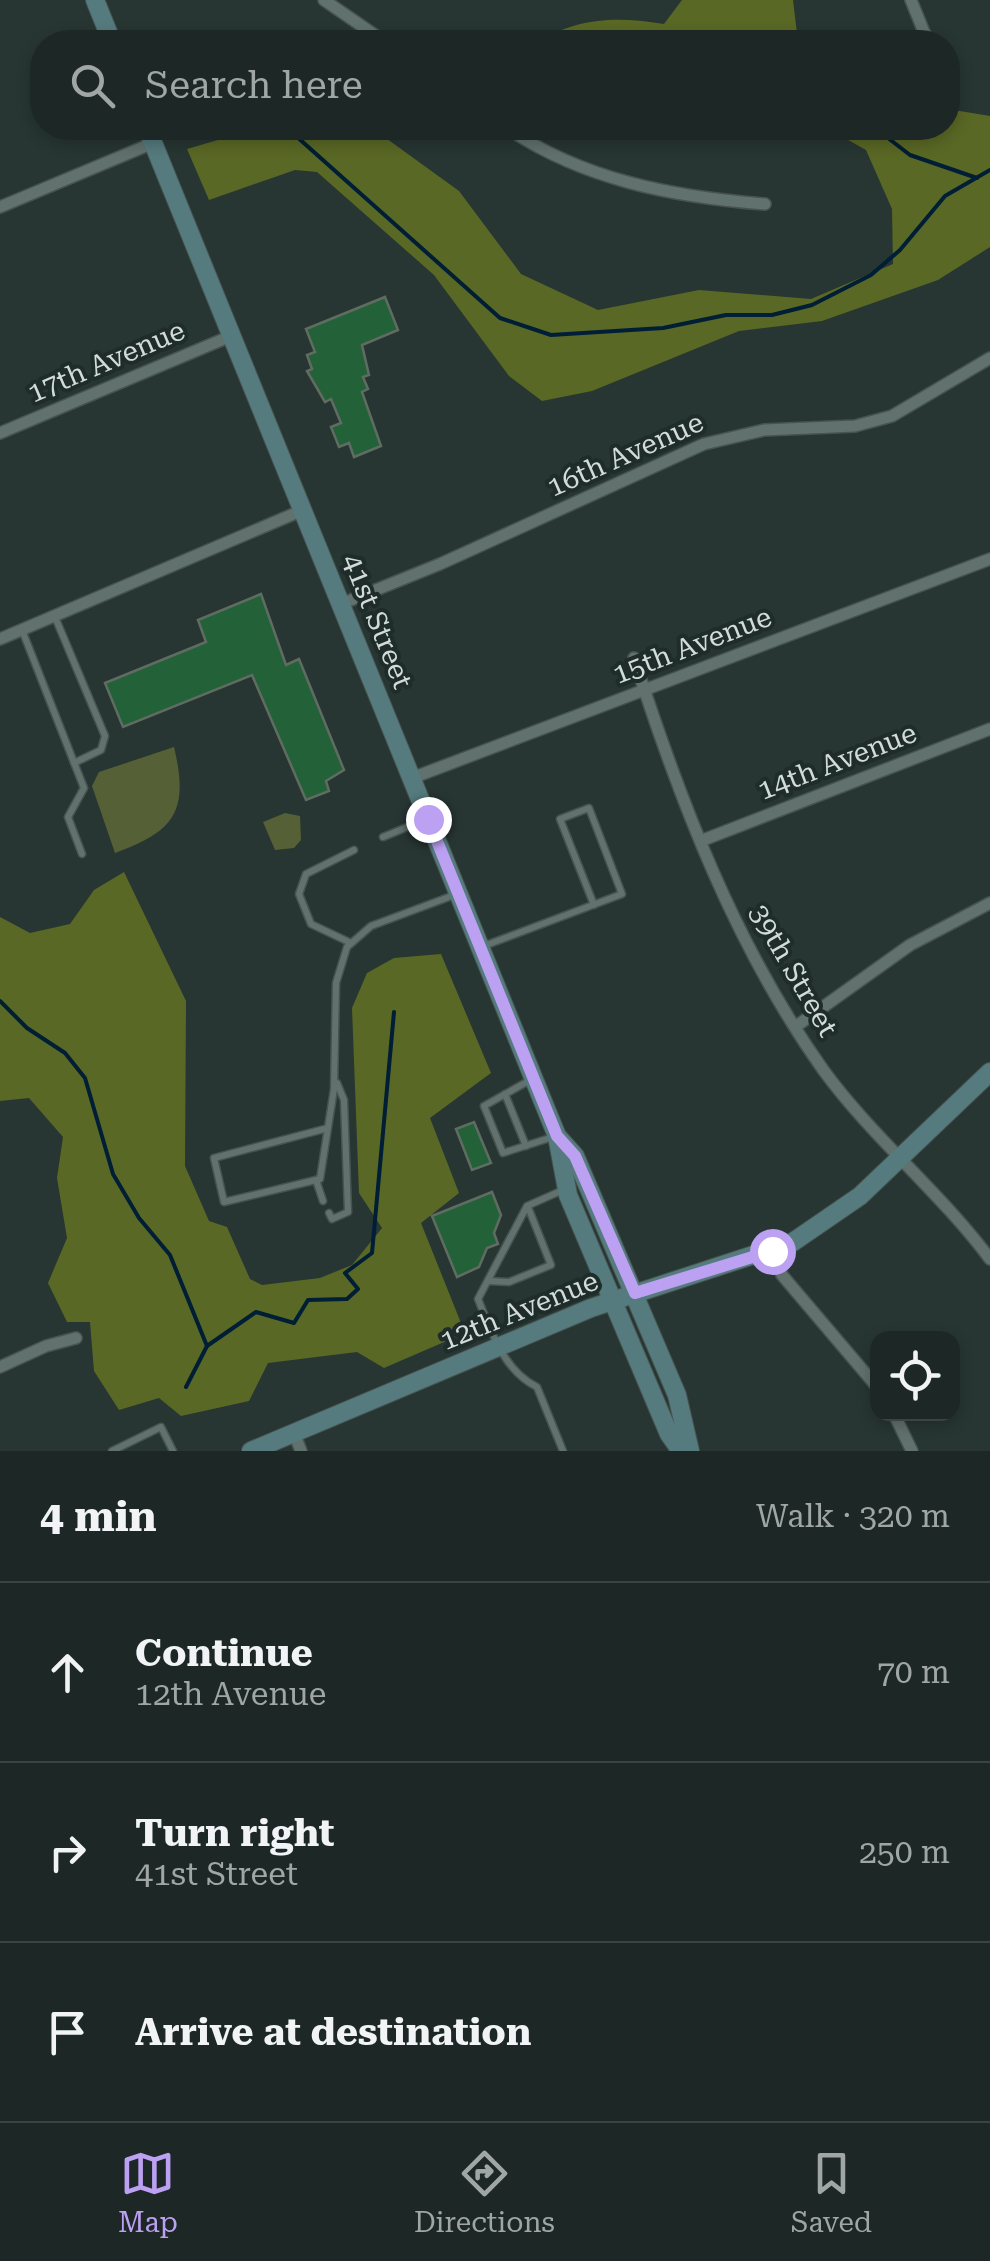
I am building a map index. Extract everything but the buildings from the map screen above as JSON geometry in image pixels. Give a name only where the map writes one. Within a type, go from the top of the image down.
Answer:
[{"type":"street","points":[[95,0],[107,30]]},
{"type":"street","points":[[324,0],[368,30]]},
{"type":"street","points":[[910,0],[923,30]]},
{"type":"street","points":[[0,207],[140,140]]},
{"type":"street","name":"41st Street","points":[[152,140],[557,1136],[566,1189],[681,1451]]},
{"type":"street","points":[[526,140],[561,162],[601,177],[765,204]]},
{"type":"street","name":"17th Avenue","points":[[0,433],[231,336]]},
{"type":"street","name":"16th Avenue","points":[[341,604],[458,556],[704,444],[764,430],[855,426],[892,416],[990,358]]},
{"type":"street","points":[[0,639],[303,510]]},
{"type":"street","name":"15th Avenue","points":[[412,778],[990,558]]},
{"type":"street","name":"39th Street","points":[[634,658],[702,840],[751,954],[794,1027],[848,1101],[990,1259]]},
{"type":"street","name":"14th Avenue","points":[[702,840],[990,729]]},
{"type":"street","points":[[794,1027],[910,945],[990,902]]},
{"type":"street","name":"12th Avenue","points":[[251,1451],[297,1442],[498,1346],[635,1293],[772,1251],[822,1226],[990,1072]]},
{"type":"street","name":"41st Street","points":[[557,1136],[575,1156],[635,1293],[677,1394],[690,1451]]},
{"type":"street","points":[[772,1251],[782,1276],[870,1379]]},
{"type":"street","points":[[0,1366],[76,1338]]},
{"type":"street","points":[[897,1421],[912,1451]]},
{"type":"lane","points":[[55,615],[105,736],[101,750],[74,762]]},
{"type":"lane","points":[[22,629],[84,793],[74,800],[68,818],[82,854]]},
{"type":"lane","points":[[480,947],[594,905],[622,894],[588,808],[560,819],[594,905]]},
{"type":"lane","points":[[383,837],[428,819]]},
{"type":"lane","points":[[351,943],[311,924],[299,894],[306,874],[354,850]]},
{"type":"lane","points":[[328,1128],[214,1158],[224,1202],[320,1178],[328,1128],[335,1077],[339,964],[351,943],[371,926],[458,894]]},
{"type":"lane","points":[[329,1213],[332,1219],[348,1212],[344,1100],[335,1077]]},
{"type":"lane","points":[[534,1078],[484,1106],[503,1153],[557,1136]]},
{"type":"lane","points":[[505,1094],[526,1146]]},
{"type":"lane","points":[[316,1180],[323,1200]]},
{"type":"lane","points":[[563,1451],[537,1388],[520,1380],[498,1346],[478,1299],[527,1206],[566,1189]]},
{"type":"lane","points":[[488,1281],[510,1282],[551,1265],[527,1206]]},
{"type":"lane","points":[[112,1451],[162,1427],[173,1451]]},
{"type":"green space","points":[[682,0],[793,0],[797,30],[562,30],[598,21],[664,24]]},
{"type":"green space","points":[[960,111],[990,116],[990,247],[938,280],[822,321],[739,331],[592,391],[542,401],[509,376],[434,275],[317,172],[295,170],[209,200],[187,149],[218,140],[389,140],[459,191],[521,274],[598,310],[699,290],[811,299],[893,264],[892,209],[866,150],[848,140],[960,140]]},
{"type":"green space","points":[[174,747],[180,787],[173,815],[152,836],[115,853],[92,786],[99,772]]},
{"type":"green space","points":[[285,813],[300,816],[301,840],[294,848],[275,850],[263,822]]},
{"type":"green space","points":[[124,872],[186,1001],[185,1166],[209,1221],[227,1227],[250,1279],[262,1285],[320,1278],[352,1265],[382,1228],[359,1193],[352,1008],[367,973],[394,958],[441,954],[491,1073],[430,1118],[459,1193],[421,1223],[465,1333],[384,1368],[357,1352],[268,1363],[249,1401],[181,1416],[159,1398],[119,1410],[94,1371],[90,1322],[67,1322],[48,1283],[67,1238],[57,1178],[63,1137],[29,1098],[0,1101],[0,917],[30,933],[70,924],[94,890]]},
{"type":"waterway","points":[[300,140],[500,318],[551,335],[663,328],[726,315],[772,315],[812,305],[871,275],[900,250],[945,196],[990,170]]},
{"type":"waterway","points":[[891,140],[910,155],[977,178]]},
{"type":"waterway","points":[[0,1001],[27,1028],[65,1053],[85,1078],[113,1174],[139,1218],[170,1255],[207,1346],[186,1387]]},
{"type":"waterway","points":[[207,1346],[256,1312],[294,1323],[308,1300],[347,1299],[358,1289],[345,1273],[372,1253],[394,1012]]},
{"type":"route","points":[[428,819],[557,1136],[575,1156],[617,1260],[635,1293],[772,1251]]}]
